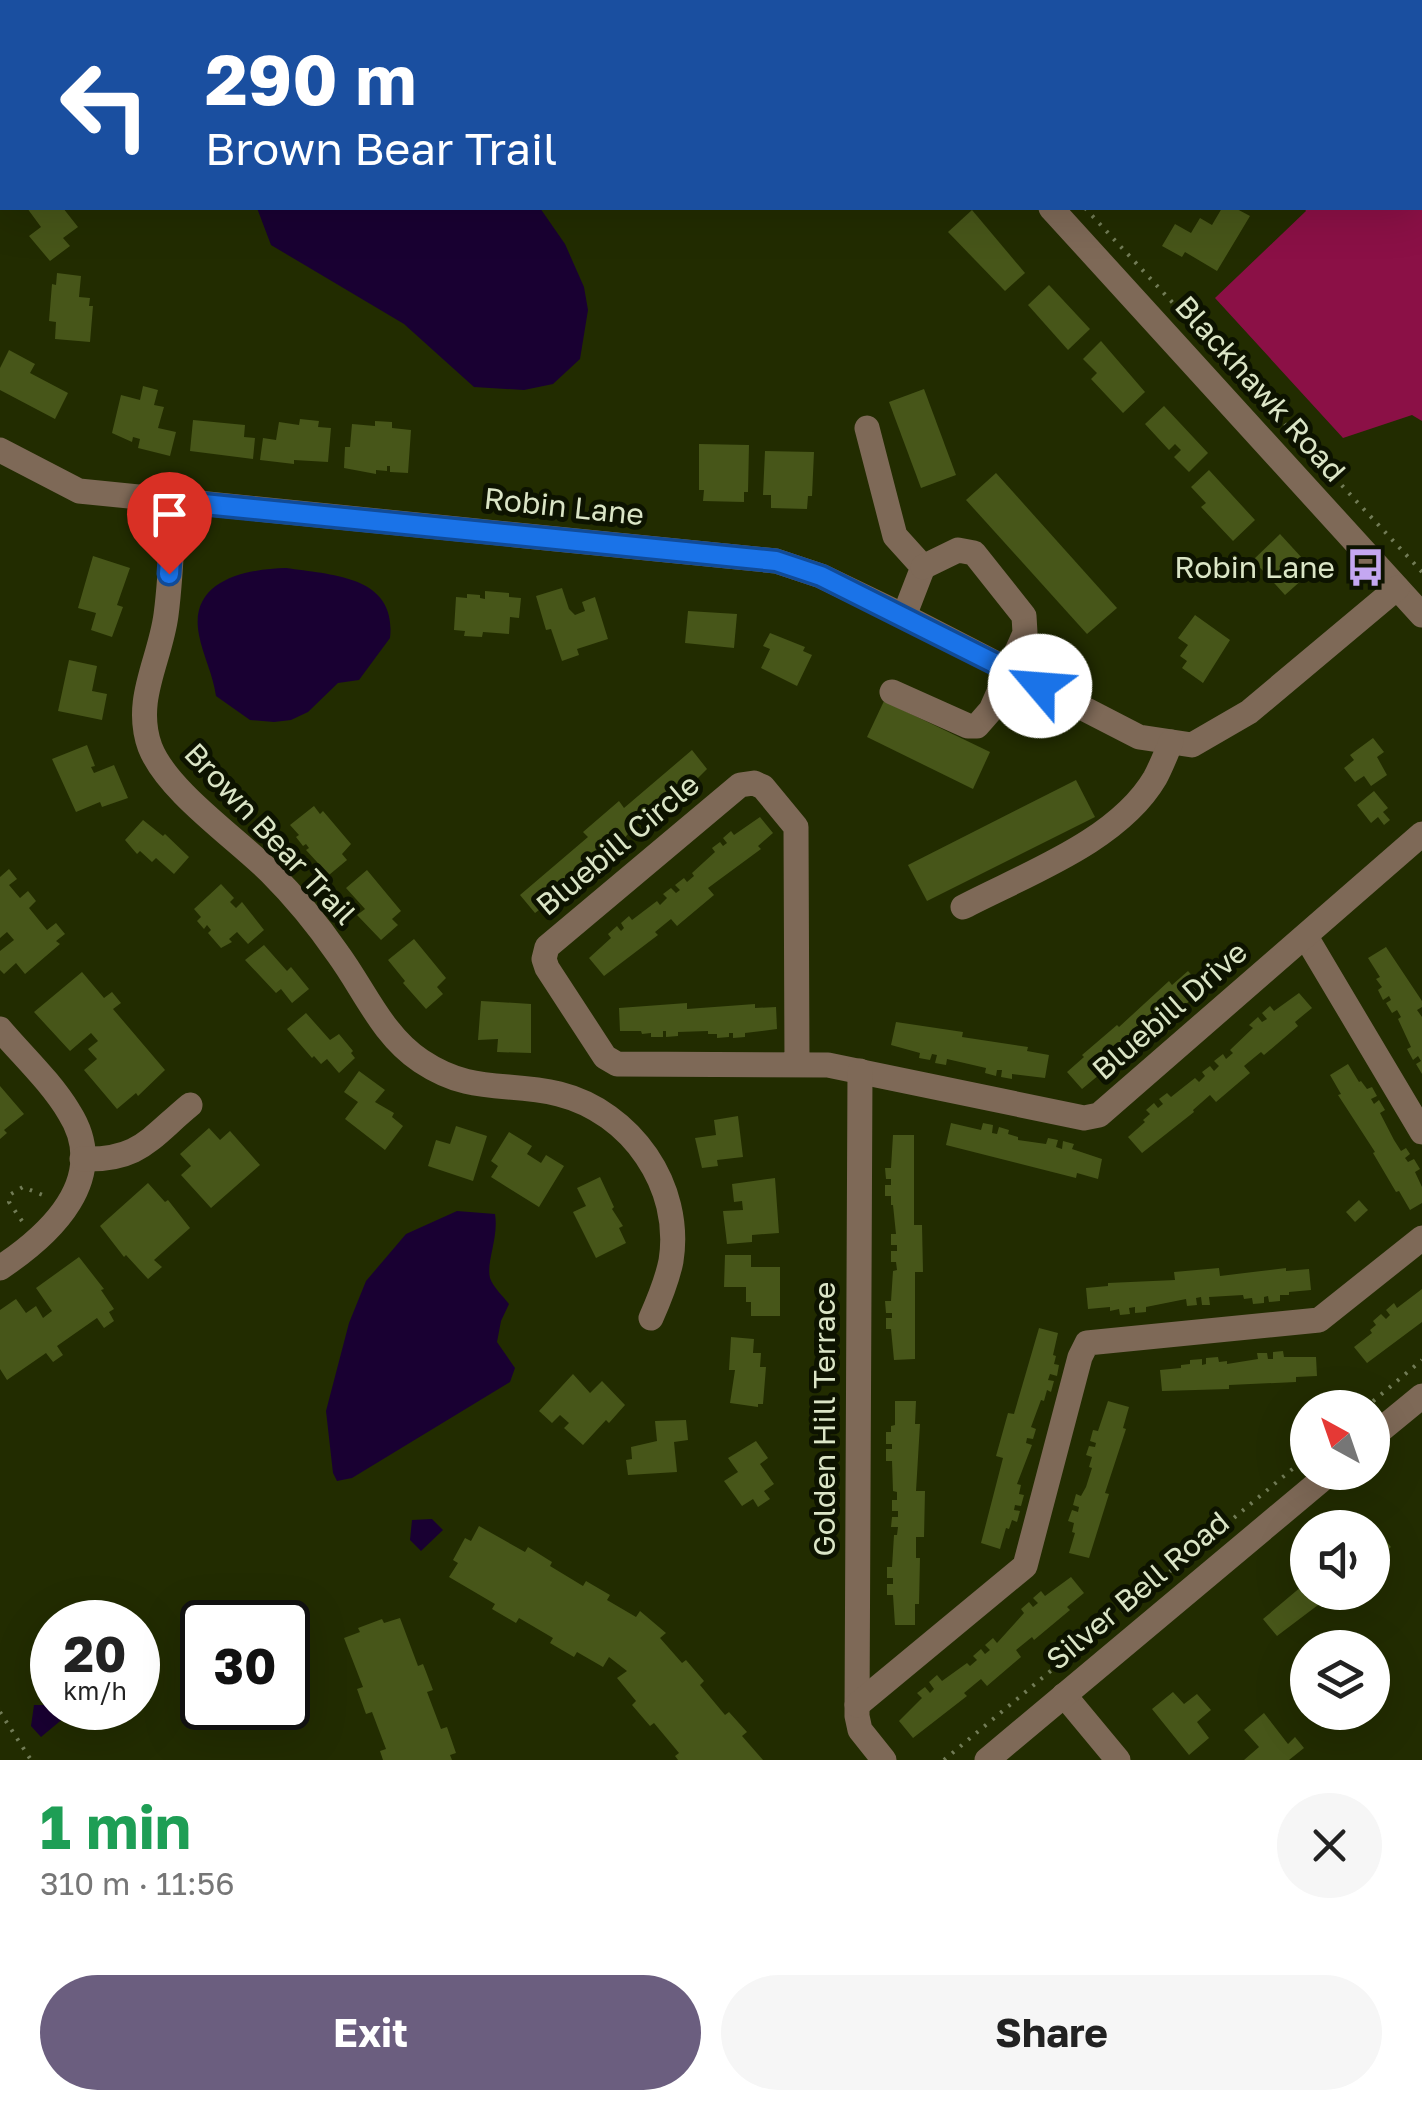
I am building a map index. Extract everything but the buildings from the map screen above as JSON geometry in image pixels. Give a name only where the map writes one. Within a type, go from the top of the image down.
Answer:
[{"type":"street","name":"Blackhawk Road","points":[[1052,210],[1422,615]]},
{"type":"street","points":[[867,428],[896,536],[922,567]]},
{"type":"street","name":"Robin Lane","points":[[0,450],[80,491],[776,561],[821,576],[904,616],[1139,737],[1192,745],[1249,712],[1397,588]]},
{"type":"street","name":"Brown Bear Trail","points":[[174,501],[167,611],[144,700],[146,732],[157,762],[178,788],[274,875],[339,955],[387,1030],[416,1058],[473,1085],[538,1090],[573,1098],[610,1118],[636,1141],[656,1173],[672,1224],[671,1260],[651,1318]]},
{"type":"street","points":[[892,692],[968,726],[977,726],[992,710],[1024,633],[1024,616],[974,552],[958,550],[922,567],[904,616]]},
{"type":"street","points":[[964,907],[1098,836],[1129,812],[1154,779],[1171,742]]},
{"type":"street","name":"Bluebill Circle","points":[[797,1064],[796,832],[792,820],[754,783],[740,785],[547,947],[546,968],[610,1062],[797,1064],[860,1070]]},
{"type":"street","name":"Bluebill Drive","points":[[860,1070],[1075,1116],[1096,1116],[1422,834]]},
{"type":"street","points":[[1306,937],[1422,1132]]},
{"type":"street","points":[[0,1029],[70,1112],[82,1158],[79,1180],[68,1206],[36,1242],[0,1268]]},
{"type":"street","name":"Golden Hill Terrace","points":[[860,1070],[857,1705],[860,1730],[884,1760]]},
{"type":"street","points":[[82,1158],[111,1160],[130,1154],[190,1105]]},
{"type":"street","points":[[857,1705],[1025,1566],[1087,1343],[1319,1320],[1422,1238]]},
{"type":"street","points":[[1390,1423],[1422,1396]]},
{"type":"street","name":"Silver Bell Road","points":[[987,1760],[1309,1490]]},
{"type":"street","points":[[1064,1696],[1118,1760]]},
{"type":"path","points":[[1087,210],[1422,572]]},
{"type":"path","points":[[36,1242],[11,1206],[11,1194],[27,1187],[68,1206]]},
{"type":"path","points":[[1386,1390],[1422,1360]]},
{"type":"path","points":[[944,1760],[1290,1471]]},
{"type":"path","points":[[0,1712],[31,1760]]},
{"type":"shaded area","points":[[258,210],[541,210],[565,244],[584,287],[588,310],[580,359],[553,384],[524,390],[474,387],[404,324],[271,245]]},
{"type":"shaded area","points":[[1422,210],[1422,421],[1412,415],[1343,438],[1215,298],[1306,211]]},
{"type":"shaded area","points":[[286,568],[341,577],[373,590],[389,617],[390,638],[359,680],[338,683],[308,712],[291,720],[250,720],[216,696],[199,635],[198,616],[202,601],[223,581],[254,571]]},
{"type":"shaded area","points":[[457,1211],[495,1214],[489,1272],[493,1285],[509,1304],[497,1342],[515,1368],[510,1382],[352,1478],[337,1481],[326,1411],[349,1323],[366,1281],[406,1234]]},
{"type":"shaded area","points":[[432,1519],[443,1530],[421,1551],[410,1540],[412,1520]]},
{"type":"place","name":"Robin Lane","points":[[1365,568]]},
{"type":"route","points":[[169,574],[174,501],[776,561],[821,576],[1040,686]]}]
